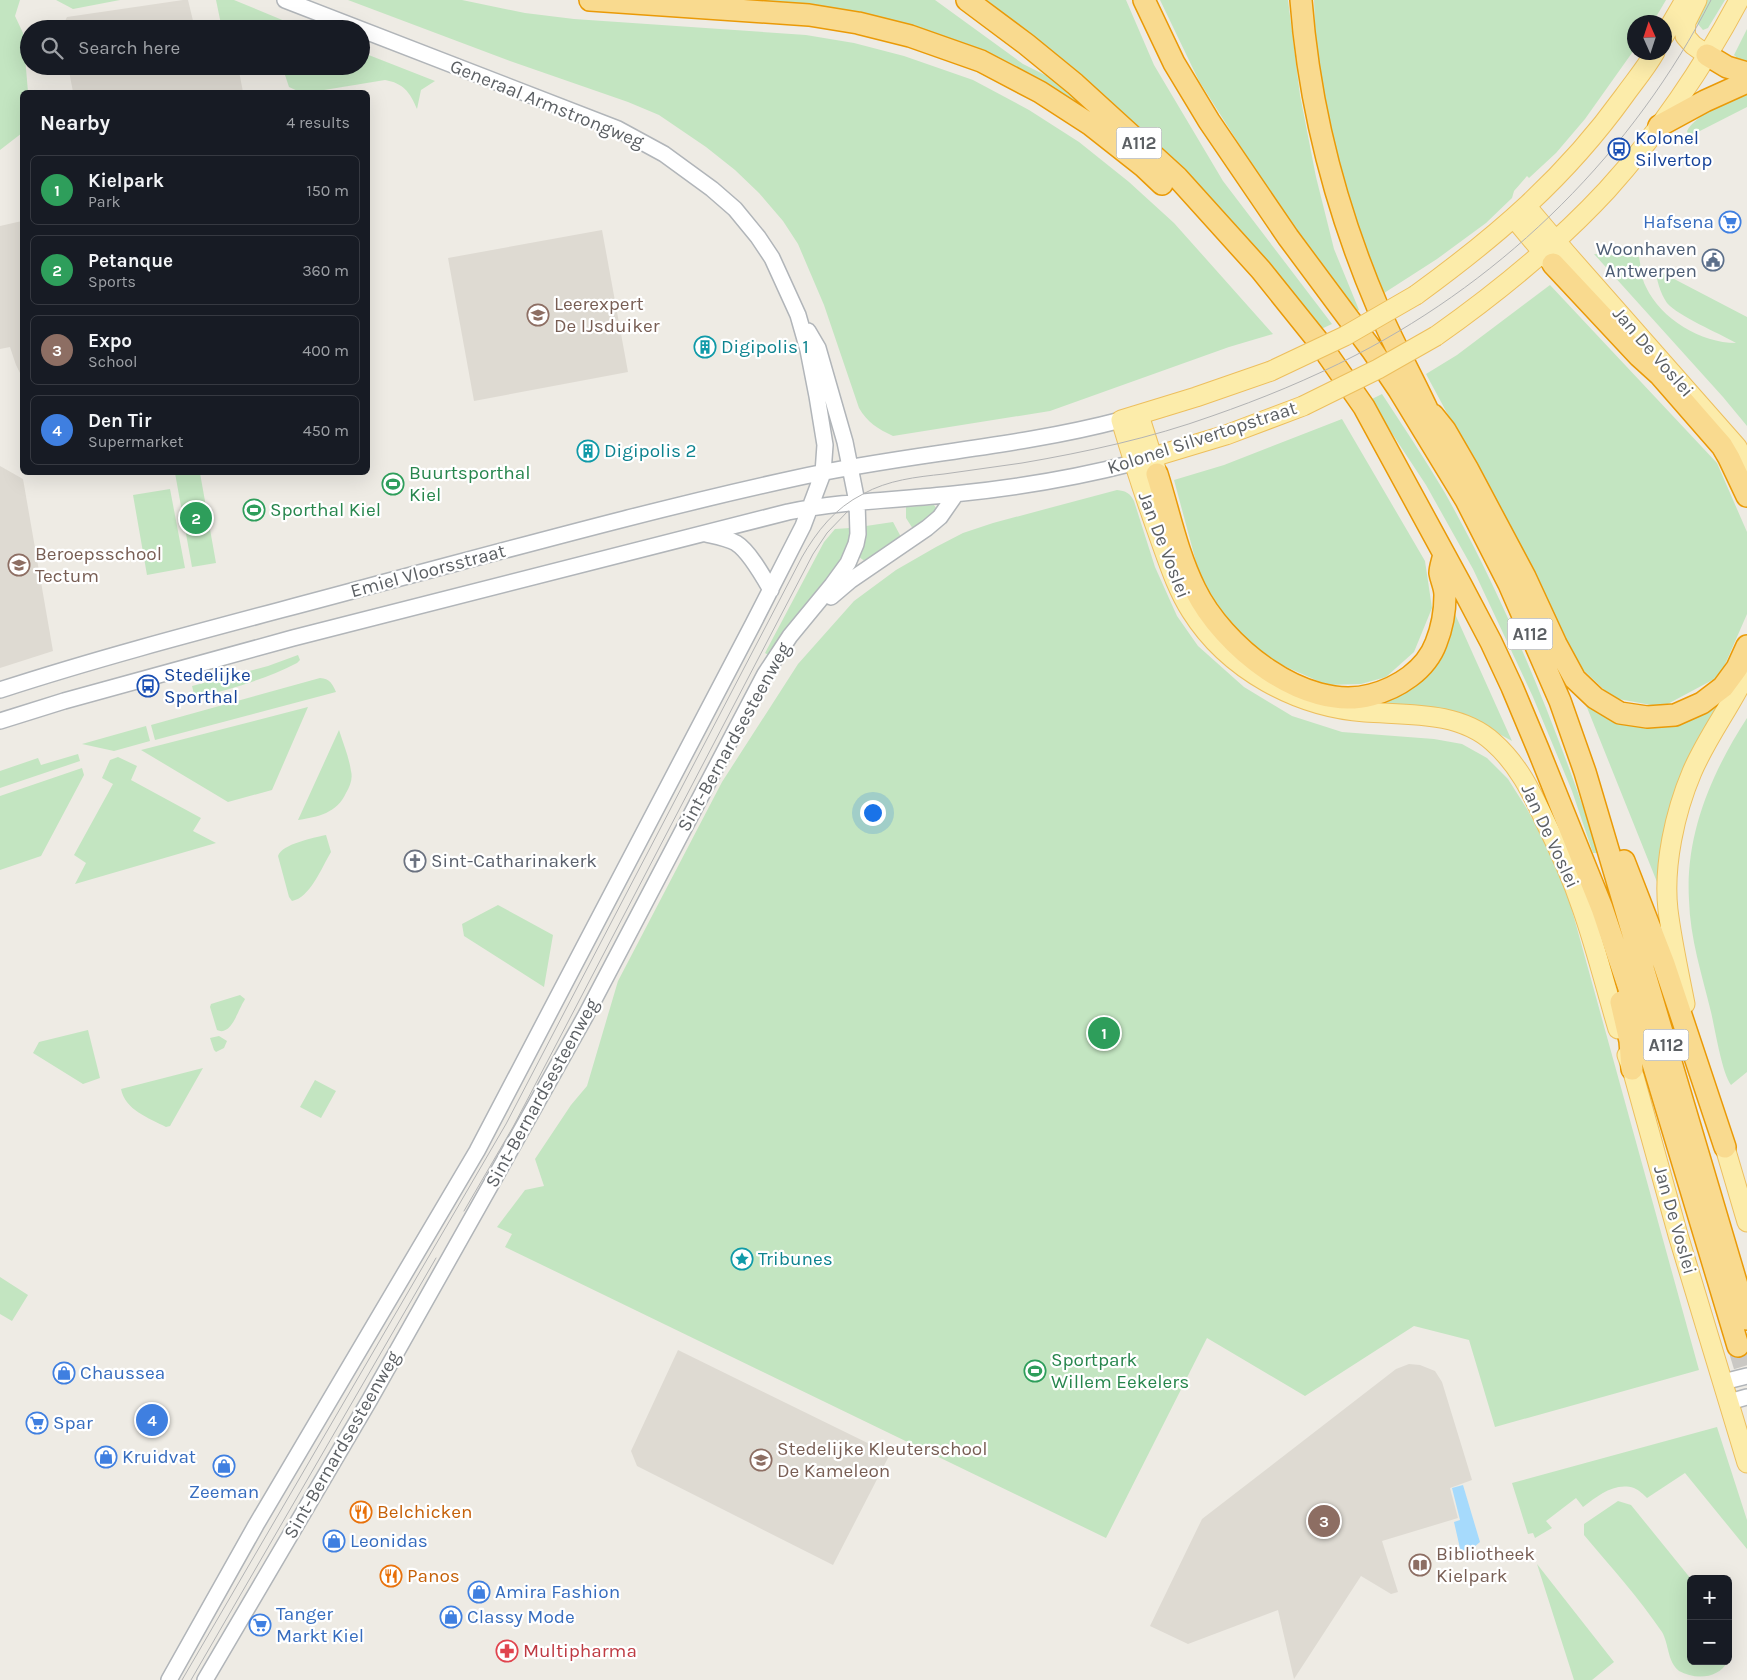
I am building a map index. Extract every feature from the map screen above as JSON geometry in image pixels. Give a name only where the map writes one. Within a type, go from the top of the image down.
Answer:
[{"type":"highway","points":[[590,0],[809,15],[858,23],[910,36],[981,61],[1040,92],[1091,125],[1143,166],[1189,208],[1254,279],[1290,307]]},
{"type":"highway","name":"A112","points":[[968,0],[1075,84],[1176,177],[1255,263],[1333,362],[1364,407],[1462,585],[1512,687],[1602,908],[1645,1036],[1738,1346]]},
{"type":"highway","name":"A112","points":[[1144,0],[1174,63],[1209,121],[1288,237],[1372,350],[1399,390],[1466,500],[1509,584],[1560,701],[1585,772],[1747,1319]]},
{"type":"highway","points":[[1301,0],[1305,43],[1315,107],[1339,203],[1391,337],[1459,474],[1466,500]]},
{"type":"highway","points":[[1707,55],[1727,67],[1747,72]]},
{"type":"highway","points":[[1659,126],[1705,101],[1747,82]]},
{"type":"highway","points":[[1550,252],[1639,356],[1660,376],[1722,446],[1747,496]]},
{"type":"highway","points":[[1428,409],[1445,430],[1467,468],[1525,577],[1556,644],[1575,679],[1596,698],[1620,713],[1647,717],[1675,715],[1702,703],[1723,687],[1737,668],[1747,646]]},
{"type":"highway","points":[[1154,466],[1185,566],[1209,614],[1232,640],[1260,665],[1279,677],[1307,690],[1332,697],[1359,698],[1383,692],[1403,682],[1421,667],[1436,644],[1443,620],[1445,593],[1440,572],[1444,554]]},
{"type":"highway","points":[[1585,772],[1613,834],[1664,964],[1725,1147]]},
{"type":"highway","points":[[1602,908],[1630,1041],[1632,1069]]},
{"type":"main road","points":[[1672,22],[1685,0]]},
{"type":"main road","points":[[1697,0],[1686,22],[1685,36],[1693,45],[1707,55]]},
{"type":"main road","name":"Kolonel Silvertopstraat","points":[[1134,463],[1154,466],[1226,435],[1303,406],[1378,369],[1436,336],[1550,252],[1608,189],[1659,126],[1724,29],[1739,0]]},
{"type":"main road","points":[[1154,466],[1130,418],[1196,398],[1271,371],[1345,336],[1416,295],[1470,255],[1521,212],[1559,176],[1603,125],[1649,60]]},
{"type":"main road","name":"Jan De Voslei","points":[[1521,212],[1550,252],[1738,447],[1747,466]]},
{"type":"main road","name":"Jan De Voslei","points":[[1130,418],[1134,463],[1175,580],[1191,612],[1203,629],[1234,659],[1270,684],[1323,706],[1356,711],[1434,716],[1462,722],[1491,740],[1510,758],[1527,782],[1562,854],[1583,909],[1620,1038],[1632,1069],[1678,1235],[1723,1382],[1738,1400],[1747,1463]]},
{"type":"main road","points":[[1747,672],[1692,772],[1677,814],[1669,858],[1668,908],[1675,954],[1697,1058],[1747,1222]]},
{"type":"street","name":"Generaal Armstrongweg","points":[[285,0],[337,20]]},
{"type":"street","name":"Generaal Armstrongweg","points":[[370,33],[618,129],[664,154],[735,209],[772,258],[798,315],[818,348],[834,402],[856,502]]},
{"type":"street","name":"Generaal Armstrongweg","points":[[798,315],[818,396],[825,445],[823,473]]},
{"type":"street","points":[[811,508],[823,473],[1091,428],[1130,418]]},
{"type":"street","name":"Kolonel Silvertopstraat","points":[[856,502],[956,494],[1057,480],[1134,463]]},
{"type":"street","name":"Emiel Vloorsstraat","points":[[0,690],[74,666],[505,550],[691,502],[823,473]]},
{"type":"street","points":[[805,618],[851,580],[927,528],[940,517],[956,494]]},
{"type":"street","name":"Emiel Vloorsstraat","points":[[0,721],[64,701],[293,638],[702,533],[788,512],[856,502]]},
{"type":"street","name":"Sint-Bernardsesteenweg","points":[[206,1680],[369,1401],[504,1163],[586,1015],[765,674],[776,655],[832,585],[853,554],[858,534],[856,502]]},
{"type":"street","name":"Sint-Bernardsesteenweg","points":[[169,1680],[261,1516],[477,1150],[811,508]]},
{"type":"street","points":[[702,533],[722,538],[741,546],[764,577],[770,590]]},
{"type":"street","points":[[1723,1382],[1747,1376]]},
{"type":"shaded area","points":[[188,0],[193,20],[66,20],[67,17]]},
{"type":"shaded area","points":[[70,75],[240,75],[243,90],[73,90]]},
{"type":"shaded area","points":[[20,221],[20,373],[10,347],[0,349],[0,226]]},
{"type":"shaded area","name":"Leerexpert De IJsduiker","points":[[602,230],[628,372],[474,401],[448,258]]},
{"type":"shaded area","name":"Beroepsschool Tectum","points":[[0,466],[23,479],[53,651],[0,668]]},
{"type":"shaded area","name":"Stedelijke Kleuterschool De Kameleon","points":[[678,1350],[890,1454],[833,1565],[637,1466],[631,1451]]},
{"type":"shaded area","points":[[1409,1364],[1420,1365],[1435,1371],[1442,1382],[1472,1480],[1450,1488],[1458,1518],[1382,1541],[1398,1592],[1391,1594],[1361,1576],[1294,1679],[1278,1610],[1188,1644],[1150,1626],[1202,1519],[1396,1369]]},
{"type":"green space","points":[[0,0],[20,0],[15,16],[20,27],[20,75],[27,75],[28,90],[20,90],[20,135],[0,150]]},
{"type":"green space","points":[[56,0],[120,0],[73,9]]},
{"type":"green space","points":[[216,0],[234,0],[282,20],[220,20]]},
{"type":"green space","points":[[348,0],[462,0],[525,13],[574,19],[806,35],[854,43],[904,56],[973,80],[1029,110],[1079,142],[1129,182],[1174,223],[1273,334],[1229,347],[1050,411],[893,436],[873,425],[859,408],[824,305],[798,244],[783,221],[759,193],[735,170],[706,147],[659,115]]},
{"type":"green space","points":[[750,0],[935,0],[1023,64],[1051,78],[1104,122],[854,14]]},
{"type":"green space","points":[[987,0],[1126,0],[1154,65],[1223,181],[1332,324],[1319,330],[1200,190],[1086,80]]},
{"type":"green space","points":[[1160,0],[1288,0],[1300,95],[1316,177],[1334,249],[1359,310],[1349,316],[1331,278],[1265,185],[1199,81]]},
{"type":"green space","points":[[1314,0],[1666,0],[1657,15],[1627,15],[1627,60],[1585,119],[1556,153],[1529,178],[1527,176],[1514,191],[1512,198],[1486,223],[1437,259],[1381,295],[1340,173],[1322,87]]},
{"type":"green space","points":[[1707,0],[1725,0],[1708,28],[1703,30],[1697,23]]},
{"type":"green space","points":[[1747,29],[1747,65],[1735,63],[1736,57],[1734,55]]},
{"type":"green space","points":[[370,56],[435,81],[421,90],[417,109],[405,89],[391,81],[385,80],[324,90],[296,90],[289,87],[285,75],[370,75]]},
{"type":"green space","points":[[1747,93],[1747,107],[1696,133],[1688,134],[1687,131],[1697,119]]},
{"type":"green space","points":[[1594,254],[1639,257],[1643,280],[1653,299],[1672,319],[1696,334],[1709,339],[1736,343],[1672,308],[1662,295],[1655,269],[1747,317],[1747,426],[1723,397]]},
{"type":"green space","points":[[1550,285],[1717,463],[1747,532],[1747,614],[1720,676],[1662,707],[1613,698],[1579,666],[1511,532],[1426,374],[1457,355]]},
{"type":"green space","points":[[1382,394],[1445,493],[1511,624],[1549,715],[1599,853],[1593,853],[1572,791],[1533,697],[1473,569],[1426,485],[1370,400]]},
{"type":"green space","points":[[1342,419],[1425,561],[1432,608],[1414,652],[1386,677],[1361,684],[1327,685],[1266,658],[1232,628],[1202,584],[1174,480],[1224,465]]},
{"type":"green space","points":[[175,475],[200,475],[216,563],[192,567]]},
{"type":"green space","points":[[170,489],[185,568],[147,575],[133,495]]},
{"type":"green space","points":[[1117,490],[1127,493],[1134,501],[1155,567],[1177,616],[1198,646],[1244,687],[1292,716],[1342,732],[1434,739],[1462,744],[1487,758],[1508,779],[1527,809],[1562,874],[1699,1370],[1495,1427],[1469,1340],[1414,1326],[1305,1396],[1207,1338],[1106,1538],[505,1247],[512,1234],[497,1227],[525,1190],[544,1186],[535,1159],[571,1105],[587,1086],[618,981],[722,782],[798,664],[854,601],[896,570],[936,547],[963,533],[993,523]]},
{"type":"green space","points":[[934,505],[936,508],[935,512],[913,529],[906,518],[906,507]]},
{"type":"green space","points":[[893,522],[901,537],[866,562],[859,557],[865,543],[866,526]]},
{"type":"green space","points":[[850,528],[849,541],[836,568],[794,619],[770,656],[765,653],[824,542],[835,529]]},
{"type":"green space","points":[[1455,614],[1512,741],[1483,725],[1367,706],[1448,640]]},
{"type":"green space","points":[[298,655],[300,660],[297,663],[272,674],[195,698],[192,686],[268,666]]},
{"type":"green space","points":[[320,678],[330,682],[336,692],[155,740],[151,725]]},
{"type":"green space","points":[[1723,700],[1683,768],[1669,812],[1659,887],[1586,705],[1626,725],[1661,727]]},
{"type":"green space","points":[[308,707],[272,790],[228,802],[141,750]]},
{"type":"green space","points":[[1747,718],[1747,1072],[1731,1085],[1722,1061],[1694,942],[1690,914],[1689,875],[1691,851],[1703,804],[1723,760]]},
{"type":"green space","points":[[146,726],[150,741],[114,751],[82,744]]},
{"type":"green space","points":[[339,730],[352,774],[349,788],[342,800],[332,810],[298,820]]},
{"type":"green space","points":[[78,754],[80,761],[0,788],[0,771],[38,758],[41,765]]},
{"type":"green space","points":[[118,757],[137,766],[131,780],[201,818],[193,831],[216,843],[75,884],[86,863],[74,855],[113,784],[102,778],[110,760]]},
{"type":"green space","points":[[82,768],[84,775],[41,856],[0,870],[0,796]]},
{"type":"green space","points":[[326,835],[331,852],[310,888],[298,899],[292,901],[289,897],[278,856],[285,848]]},
{"type":"green space","points":[[498,905],[553,935],[544,987],[464,936],[462,924]]},
{"type":"green space","points":[[240,995],[245,999],[234,1022],[226,1030],[217,1030],[210,1007],[211,1004]]},
{"type":"green space","points":[[88,1030],[100,1078],[83,1084],[33,1053],[39,1042]]},
{"type":"green space","points":[[219,1036],[227,1041],[224,1048],[216,1052],[210,1038]]},
{"type":"green space","points":[[203,1068],[170,1126],[166,1127],[145,1117],[127,1103],[123,1096],[121,1089]]},
{"type":"green space","points":[[315,1080],[336,1091],[321,1118],[300,1107]]},
{"type":"green space","points":[[0,1277],[28,1295],[12,1321],[0,1314]]},
{"type":"green space","points":[[1717,1427],[1747,1520],[1747,1549],[1685,1473],[1647,1498],[1634,1488],[1620,1487],[1607,1491],[1583,1507],[1576,1498],[1546,1521],[1552,1528],[1535,1538],[1533,1533],[1528,1534],[1512,1483]]},
{"type":"green space","points":[[1618,1501],[1631,1505],[1688,1575],[1687,1665],[1725,1665],[1724,1667],[1713,1674],[1699,1677],[1685,1674],[1675,1667],[1662,1632],[1584,1535],[1584,1524]]},
{"type":"green space","points":[[1537,1564],[1614,1662],[1592,1680],[1574,1680]]},
{"type":"water","points":[[1463,1485],[1480,1542],[1462,1557],[1454,1522],[1460,1520],[1452,1488]]},
{"type":"tunnel","points":[[1738,1346],[1747,1376]]},
{"type":"tram line","points":[[182,1680],[506,1124],[802,557],[814,538],[835,513],[873,489],[892,482],[1070,454],[1142,438],[1189,424],[1249,403],[1339,364],[1411,324],[1464,288],[1514,248],[1561,205],[1605,158],[1644,108],[1680,55],[1711,0]]},
{"type":"tram line","points":[[464,1211],[513,1127],[813,554],[827,533],[848,511]]},
{"type":"tram line","points":[[191,1680],[436,1258]]},
{"type":"place","name":"Kolonel Silvertop","points":[[1619,149]]},
{"type":"place","name":"Hafsena","points":[[1730,222]]},
{"type":"place","name":"Woonhaven Antwerpen","points":[[1713,260]]},
{"type":"place","name":"Leerexpert De IJsduiker","points":[[538,315]]},
{"type":"place","name":"Digipolis 1","points":[[705,347]]},
{"type":"place","name":"Digipolis 2","points":[[588,451]]},
{"type":"place","name":"Buurtsporthal Kiel","points":[[393,484]]},
{"type":"place","name":"Sporthal Kiel","points":[[254,510]]},
{"type":"place","name":"Petanque","points":[[196,518]]},
{"type":"place","name":"Beroepsschool Tectum","points":[[19,565]]},
{"type":"place","name":"Stedelijke Sporthal","points":[[148,686]]},
{"type":"place","name":"Sint-Catharinakerk","points":[[415,861]]},
{"type":"place","name":"Kielpark","points":[[1104,1033]]},
{"type":"place","name":"Tribunes","points":[[742,1259]]},
{"type":"place","name":"Sportpark Willem Eekelers","points":[[1035,1371]]},
{"type":"place","name":"Chaussea","points":[[64,1373]]},
{"type":"place","name":"Den Tir","points":[[152,1420]]},
{"type":"place","name":"Spar","points":[[37,1423]]},
{"type":"place","name":"Kruidvat","points":[[106,1457]]},
{"type":"place","name":"Stedelijke Kleuterschool De Kameleon","points":[[761,1460]]},
{"type":"place","name":"Zeeman","points":[[224,1466]]},
{"type":"place","name":"Belchicken","points":[[361,1512]]},
{"type":"place","name":"Expo","points":[[1324,1521]]},
{"type":"place","name":"Leonidas","points":[[334,1541]]},
{"type":"place","name":"Bibliotheek Kielpark","points":[[1420,1565]]},
{"type":"place","name":"Panos","points":[[391,1576]]},
{"type":"place","name":"Amira Fashion","points":[[479,1592]]},
{"type":"place","name":"Classy Mode","points":[[451,1617]]},
{"type":"place","name":"Tanger Markt Kiel","points":[[260,1625]]},
{"type":"place","name":"Multipharma","points":[[507,1651]]}]
